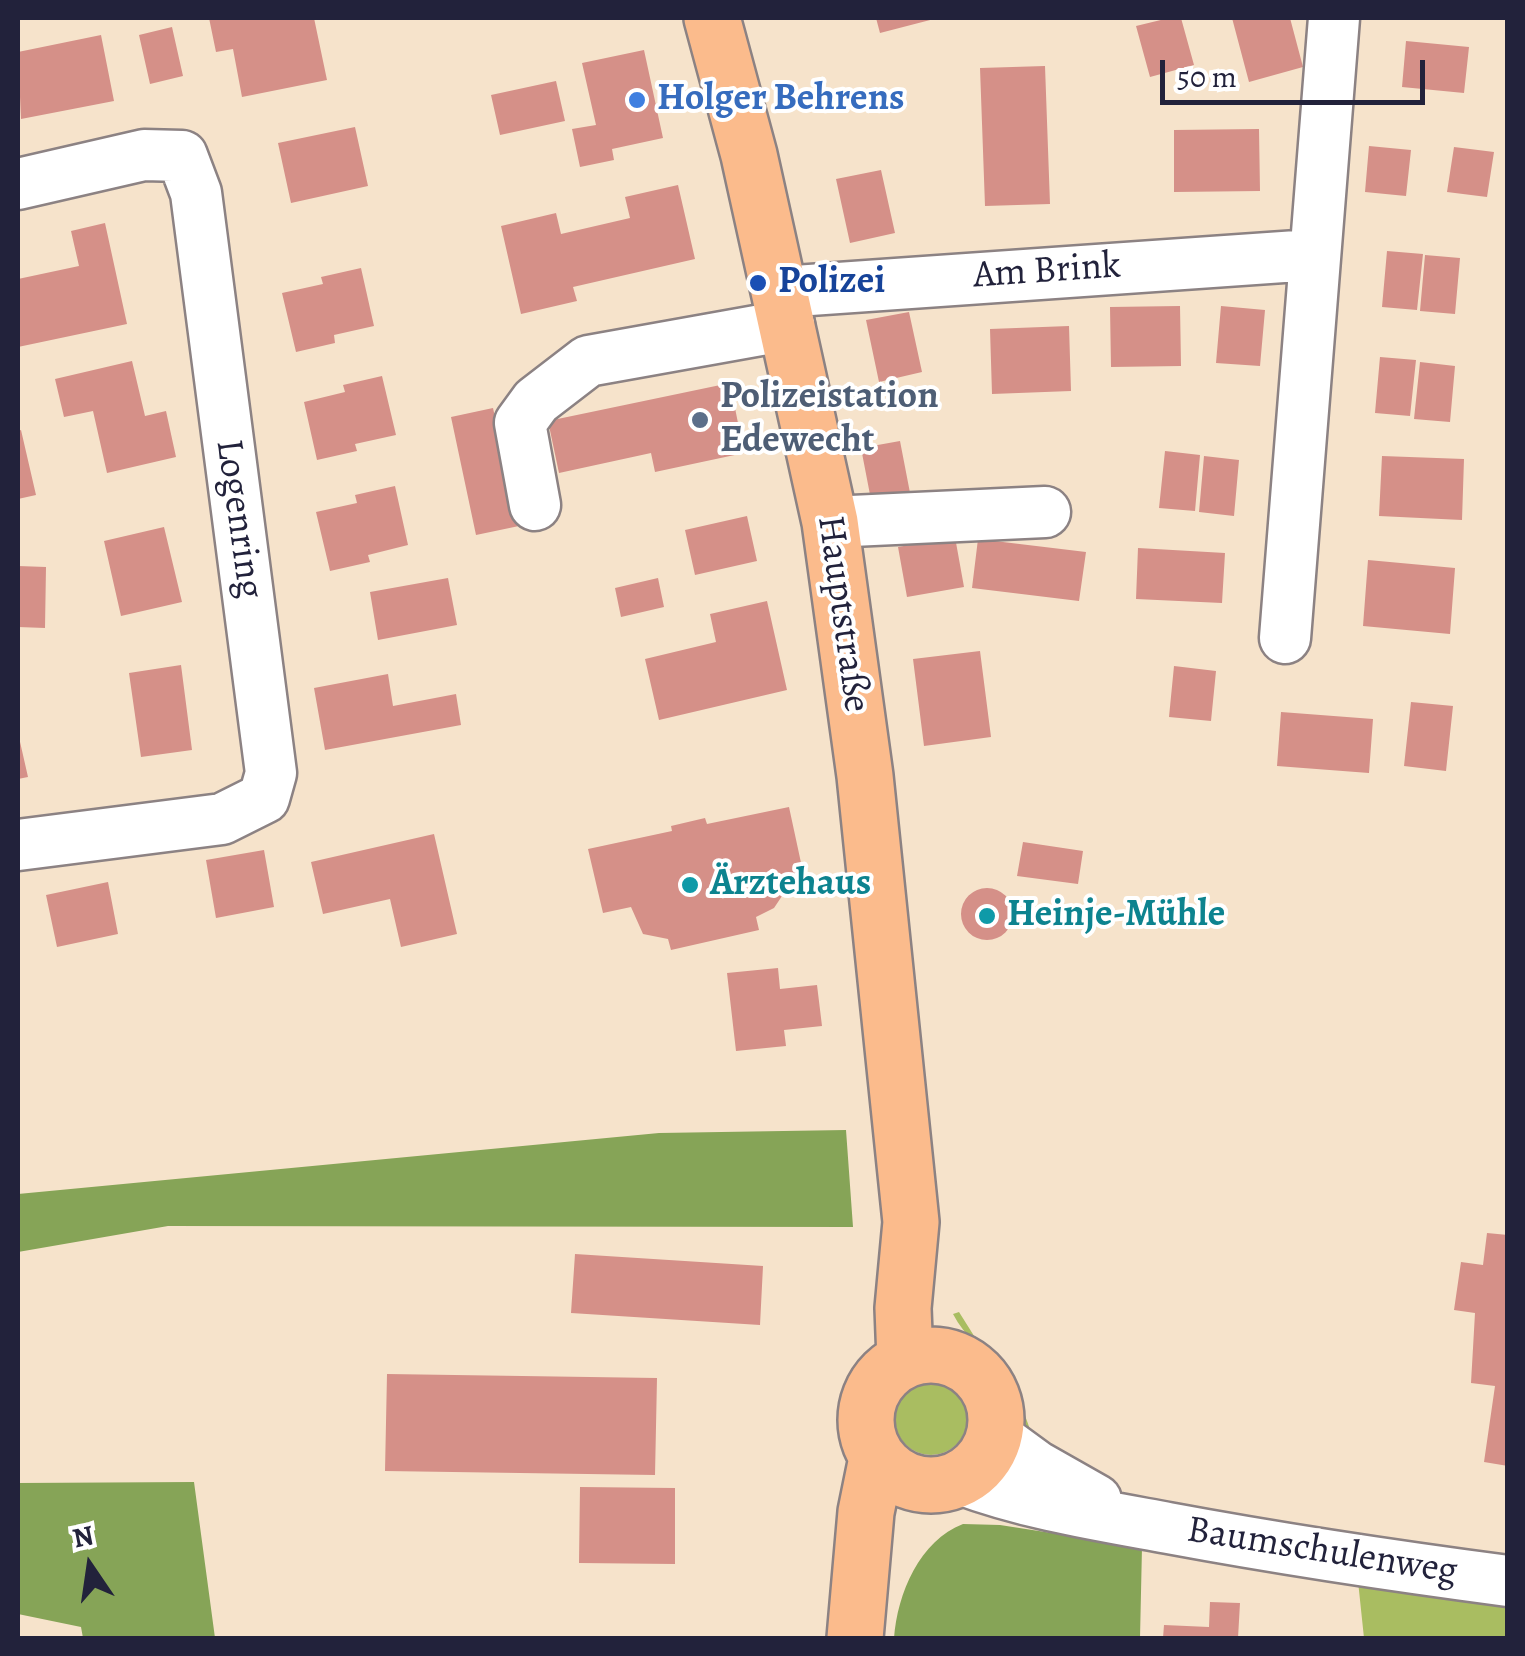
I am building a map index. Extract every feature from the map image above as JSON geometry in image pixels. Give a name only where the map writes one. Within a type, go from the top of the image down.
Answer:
[{"type":"main road","name":"Hauptstraße","points":[[712,18],[785,308],[830,522],[865,776],[910,1222],[936,1306],[925,1358]]},
{"type":"main road","points":[[859,1614],[866,1512],[920,1474],[976,1468],[995,1436],[992,1394],[981,1376],[925,1358],[888,1370],[867,1405],[866,1424],[920,1474]]},
{"type":"street","points":[[1284,638],[1334,18]]},
{"type":"street","name":"Logenring","points":[[18,184],[144,155],[182,156],[196,193],[272,773],[264,798],[222,819],[18,845]]},
{"type":"street","name":"Am Brink","points":[[535,504],[520,423],[536,402],[588,361],[785,308],[1312,255]]},
{"type":"street","points":[[830,522],[1046,512]]},
{"type":"street","name":"Baumschulenweg","points":[[995,1436],[1036,1466],[1137,1523]]},
{"type":"street","name":"Baumschulenweg","points":[[920,1474],[1011,1498],[1137,1523],[1313,1555],[1508,1581]]},
{"type":"green space","points":[[846,1130],[853,1227],[168,1226],[18,1252],[18,1194],[659,1133]]},
{"type":"green space","points":[[959,1312],[976,1339],[1009,1371],[1036,1446],[1021,1426],[997,1370],[953,1314]]},
{"type":"green space","points":[[931,1383],[956,1394],[967,1419],[956,1444],[931,1455],[906,1444],[895,1419],[906,1394]]},
{"type":"green space","points":[[194,1482],[215,1638],[83,1638],[81,1627],[18,1614],[18,1483]]},
{"type":"green space","points":[[963,1524],[1000,1525],[1142,1547],[1140,1638],[894,1638],[900,1604],[914,1570],[934,1542]]},
{"type":"green space","points":[[1358,1581],[1507,1604],[1507,1638],[1364,1638]]},
{"type":"building","points":[[209,18],[314,18],[327,80],[242,97],[233,49],[216,52]]},
{"type":"building","points":[[876,18],[934,18],[934,19],[880,33]]},
{"type":"building","points":[[1181,18],[1194,65],[1150,77],[1136,26]]},
{"type":"building","points":[[1232,18],[1290,18],[1303,67],[1249,82]]},
{"type":"building","points":[[172,27],[183,76],[150,84],[139,35]]},
{"type":"building","points":[[101,35],[114,101],[21,119],[18,52]]},
{"type":"building","points":[[1406,41],[1469,47],[1464,93],[1402,87]]},
{"type":"building","points":[[644,50],[663,138],[612,149],[614,160],[580,167],[572,129],[596,125],[582,63]]},
{"type":"building","points":[[1045,66],[1050,204],[985,206],[980,68]]},
{"type":"building","points":[[556,81],[565,121],[500,135],[491,95]]},
{"type":"building","points":[[355,127],[368,186],[291,203],[278,143]]},
{"type":"building","points":[[1259,129],[1260,191],[1174,192],[1174,130]]},
{"type":"building","points":[[1369,146],[1411,150],[1406,196],[1365,192]]},
{"type":"building","points":[[1454,147],[1494,152],[1487,197],[1447,192]]},
{"type":"building","points":[[881,170],[895,233],[850,243],[836,179]]},
{"type":"building","points":[[678,185],[695,259],[573,287],[577,301],[521,314],[501,226],[556,213],[561,234],[630,218],[625,197]]},
{"type":"building","points":[[105,223],[127,324],[18,347],[18,279],[79,266],[71,231]]},
{"type":"building","points":[[1387,251],[1423,254],[1417,310],[1382,307]]},
{"type":"building","points":[[1425,255],[1460,258],[1455,314],[1420,311]]},
{"type":"building","points":[[361,268],[374,326],[334,335],[335,343],[296,352],[282,293],[323,284],[321,277]]},
{"type":"building","points":[[1180,306],[1181,366],[1111,367],[1110,307]]},
{"type":"building","points":[[1221,306],[1265,310],[1260,366],[1216,363]]},
{"type":"building","points":[[909,312],[922,372],[879,382],[866,320]]},
{"type":"building","points":[[1069,326],[1071,391],[992,394],[990,329]]},
{"type":"building","points":[[1380,357],[1416,360],[1410,416],[1375,413]]},
{"type":"building","points":[[132,361],[145,416],[166,411],[176,457],[107,473],[93,411],[64,417],[55,379]]},
{"type":"building","points":[[1420,362],[1455,366],[1450,422],[1414,419]]},
{"type":"building","points":[[382,376],[396,435],[355,444],[357,451],[317,460],[304,402],[345,392],[343,385]]},
{"type":"building","points":[[730,383],[744,453],[655,472],[651,453],[559,473],[548,421]]},
{"type":"building","points":[[493,408],[519,526],[476,535],[451,417]]},
{"type":"building","points":[[21,430],[36,495],[18,499],[18,431]]},
{"type":"building","points":[[900,441],[911,498],[872,505],[861,448]]},
{"type":"building","points":[[1165,451],[1200,455],[1195,511],[1159,508]]},
{"type":"building","points":[[1204,456],[1239,460],[1234,516],[1199,512]]},
{"type":"building","points":[[1382,456],[1464,459],[1462,520],[1379,516]]},
{"type":"building","points":[[395,486],[408,545],[368,555],[370,562],[330,571],[316,512],[357,503],[355,495]]},
{"type":"building","points":[[747,516],[757,561],[695,575],[685,530]]},
{"type":"building","points":[[164,527],[182,602],[121,616],[104,541]]},
{"type":"building","points":[[955,537],[964,587],[907,597],[898,547]]},
{"type":"building","points":[[978,539],[1086,552],[1079,601],[972,588]]},
{"type":"building","points":[[1138,548],[1225,553],[1222,603],[1136,599]]},
{"type":"building","points":[[1368,560],[1455,568],[1450,634],[1363,626]]},
{"type":"building","points":[[18,566],[46,567],[45,628],[18,627]]},
{"type":"building","points":[[448,578],[457,625],[378,640],[370,592]]},
{"type":"building","points":[[658,578],[664,607],[621,617],[615,588]]},
{"type":"building","points":[[767,601],[787,690],[659,720],[645,659],[716,642],[710,614]]},
{"type":"building","points":[[980,651],[991,737],[924,746],[913,659]]},
{"type":"building","points":[[181,665],[192,750],[141,757],[129,673]]},
{"type":"building","points":[[1174,666],[1216,671],[1211,721],[1169,717]]},
{"type":"building","points":[[388,674],[393,706],[456,694],[461,725],[325,750],[314,688]]},
{"type":"building","points":[[1411,702],[1453,706],[1446,771],[1404,766]]},
{"type":"building","points":[[1281,712],[1373,719],[1369,773],[1277,766]]},
{"type":"building","points":[[18,733],[28,777],[18,779]]},
{"type":"building","name":"Ärztehaus","points":[[789,807],[803,872],[783,877],[784,893],[774,908],[756,917],[759,930],[671,950],[668,939],[643,934],[631,907],[603,913],[588,849],[672,831],[671,826],[705,818],[707,824]]},
{"type":"building","points":[[434,834],[457,934],[401,947],[390,899],[323,914],[311,862]]},
{"type":"building","points":[[1023,842],[1083,851],[1078,884],[1017,876]]},
{"type":"building","points":[[264,850],[274,907],[216,918],[206,860]]},
{"type":"building","points":[[108,882],[118,934],[57,947],[46,895]]},
{"type":"building","name":"Heinje-Mühle","points":[[987,888],[1005,896],[1013,914],[1005,932],[987,940],[969,932],[961,914],[969,896]]},
{"type":"building","points":[[778,968],[780,989],[817,985],[822,1026],[784,1030],[786,1046],[736,1051],[727,973]]},
{"type":"building","points":[[1487,1233],[1508,1235],[1508,1466],[1484,1462],[1495,1386],[1471,1383],[1475,1313],[1454,1310],[1461,1262],[1483,1265]]},
{"type":"building","points":[[575,1254],[763,1266],[760,1325],[571,1313]]},
{"type":"building","points":[[387,1374],[657,1378],[655,1475],[385,1471]]},
{"type":"building","points":[[580,1487],[675,1488],[675,1564],[579,1563]]},
{"type":"building","points":[[1210,1602],[1240,1603],[1238,1638],[1163,1638],[1164,1625],[1209,1627]]},
{"type":"place","name":"Holger Behrens","points":[[637,100]]},
{"type":"place","name":"Polizei","points":[[758,283]]},
{"type":"place","name":"Polizeistation Edewecht","points":[[700,420]]},
{"type":"place","name":"Ärztehaus","points":[[690,885]]},
{"type":"place","name":"Heinje-Mühle","points":[[987,916]]}]
